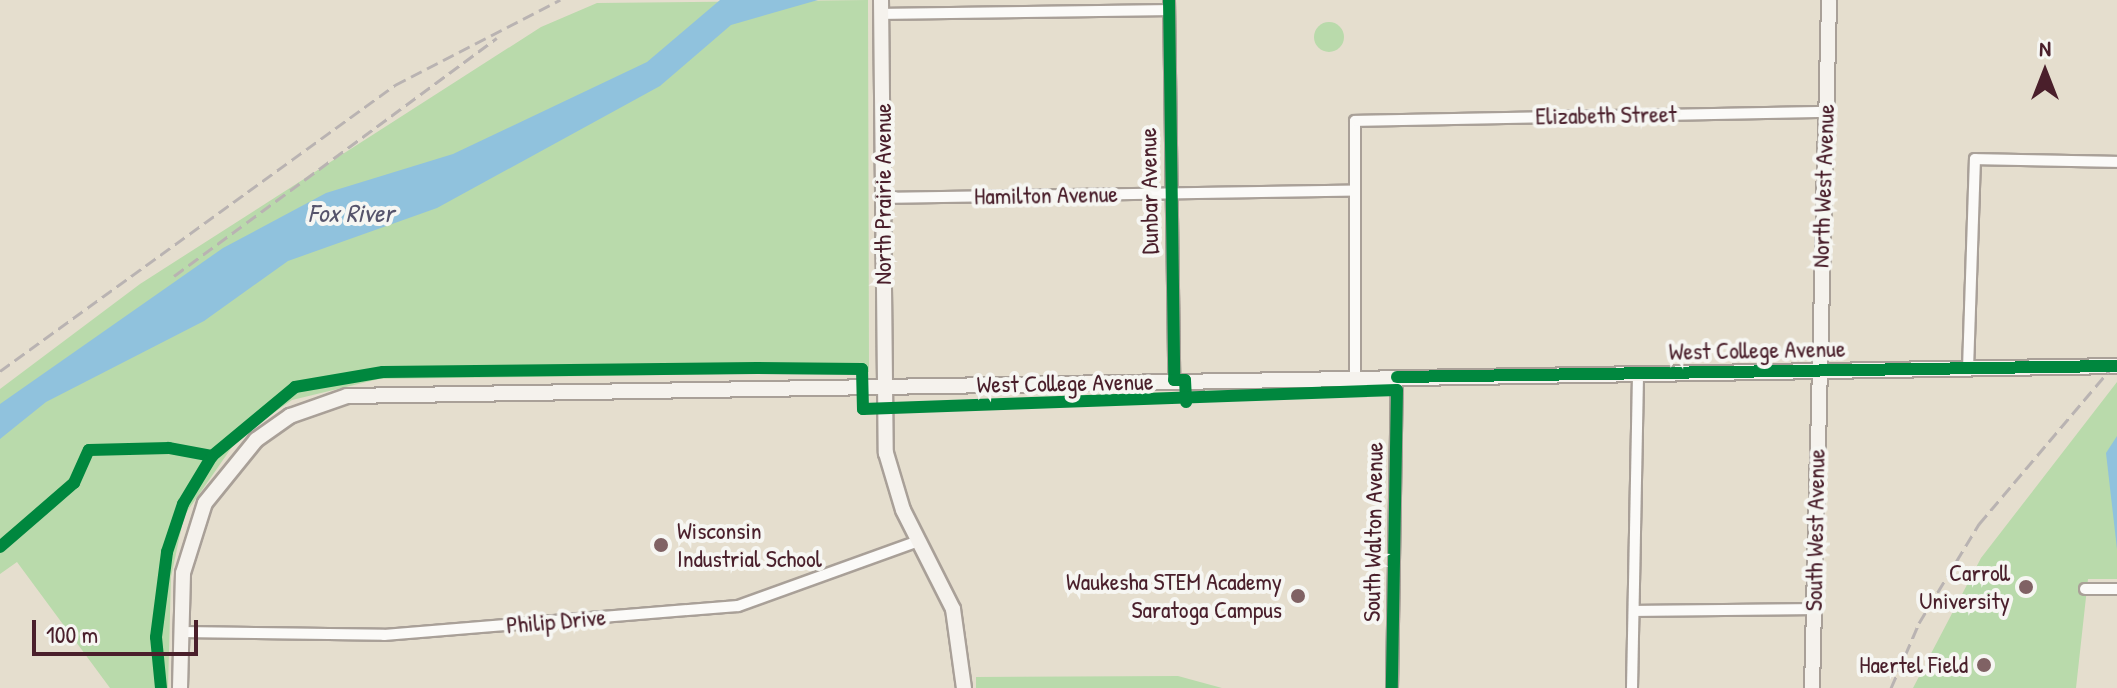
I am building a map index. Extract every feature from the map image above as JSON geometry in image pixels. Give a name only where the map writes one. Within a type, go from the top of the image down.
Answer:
[{"type":"street","name":"North West Avenue","points":[[1818,372],[1829,0]]},
{"type":"street","points":[[881,7],[1169,5]]},
{"type":"street","name":"Dunbar Avenue","points":[[1169,5],[1174,380]]},
{"type":"street","name":"North Prairie Avenue","points":[[881,7],[884,388],[890,474],[953,609],[964,688]]},
{"type":"street","name":"Elizabeth Street","points":[[1352,191],[1353,125],[1387,118],[1826,112]]},
{"type":"street","points":[[1968,369],[1975,159],[2117,162]]},
{"type":"street","points":[[1352,191],[1355,378]]},
{"type":"street","name":"Hamilton Avenue","points":[[883,198],[1352,191]]},
{"type":"street","name":"West College Avenue","points":[[180,688],[181,632],[194,529],[222,475],[262,435],[316,405],[367,393],[884,388],[1174,380],[2117,366]]},
{"type":"street","name":"South West Avenue","points":[[1812,688],[1818,372]]},
{"type":"street","points":[[1632,688],[1638,374]]},
{"type":"street","name":"South Walton Avenue","points":[[1392,688],[1397,377]]},
{"type":"street","name":"Philip Drive","points":[[181,632],[384,635],[738,606],[919,541]]},
{"type":"street","points":[[2085,589],[2117,589]]},
{"type":"street","points":[[1634,611],[1814,609]]},
{"type":"green space","points":[[868,0],[869,372],[379,379],[292,400],[239,437],[184,516],[171,577],[168,688],[110,688],[17,562],[0,574],[0,389],[140,284],[541,27],[597,3]]},
{"type":"green space","points":[[1329,22],[1340,26],[1344,37],[1340,48],[1329,52],[1318,48],[1314,37],[1318,26]]},
{"type":"green space","name":"Carroll University","points":[[2117,382],[2117,579],[2088,579],[2076,688],[1913,688],[1981,558]]},
{"type":"green space","points":[[1178,676],[1222,688],[976,688],[976,677]]},
{"type":"water","name":"Fox River","points":[[720,0],[818,0],[731,25],[660,86],[437,208],[288,261],[204,321],[46,402],[0,439],[0,404],[223,248],[326,193],[453,154],[647,62]]},
{"type":"water","points":[[2117,436],[2117,549],[2106,453]]},
{"type":"railway","points":[[0,371],[395,85],[560,0]]},
{"type":"railway","points":[[174,276],[497,38]]},
{"type":"railway","points":[[1891,688],[1919,623],[1979,524],[2117,361]]},
{"type":"cycle path","points":[[1169,0],[1174,380],[1185,380],[1186,402]]},
{"type":"cycle path","points":[[1397,377],[2117,366]]},
{"type":"cycle path","points":[[161,688],[156,637],[167,552],[183,504],[212,456],[295,387],[383,372],[757,368],[862,369],[863,409],[1397,390],[1392,688]]},
{"type":"cycle path","points":[[0,547],[74,483],[89,450],[169,448],[212,456]]},
{"type":"place","name":"Wisconsin Industrial School","points":[[661,545]]},
{"type":"place","name":"Carroll University","points":[[2026,587]]},
{"type":"place","name":"Waukesha STEM Academy Saratoga Campus","points":[[1298,596]]},
{"type":"place","name":"Haertel Field","points":[[1984,665]]}]
